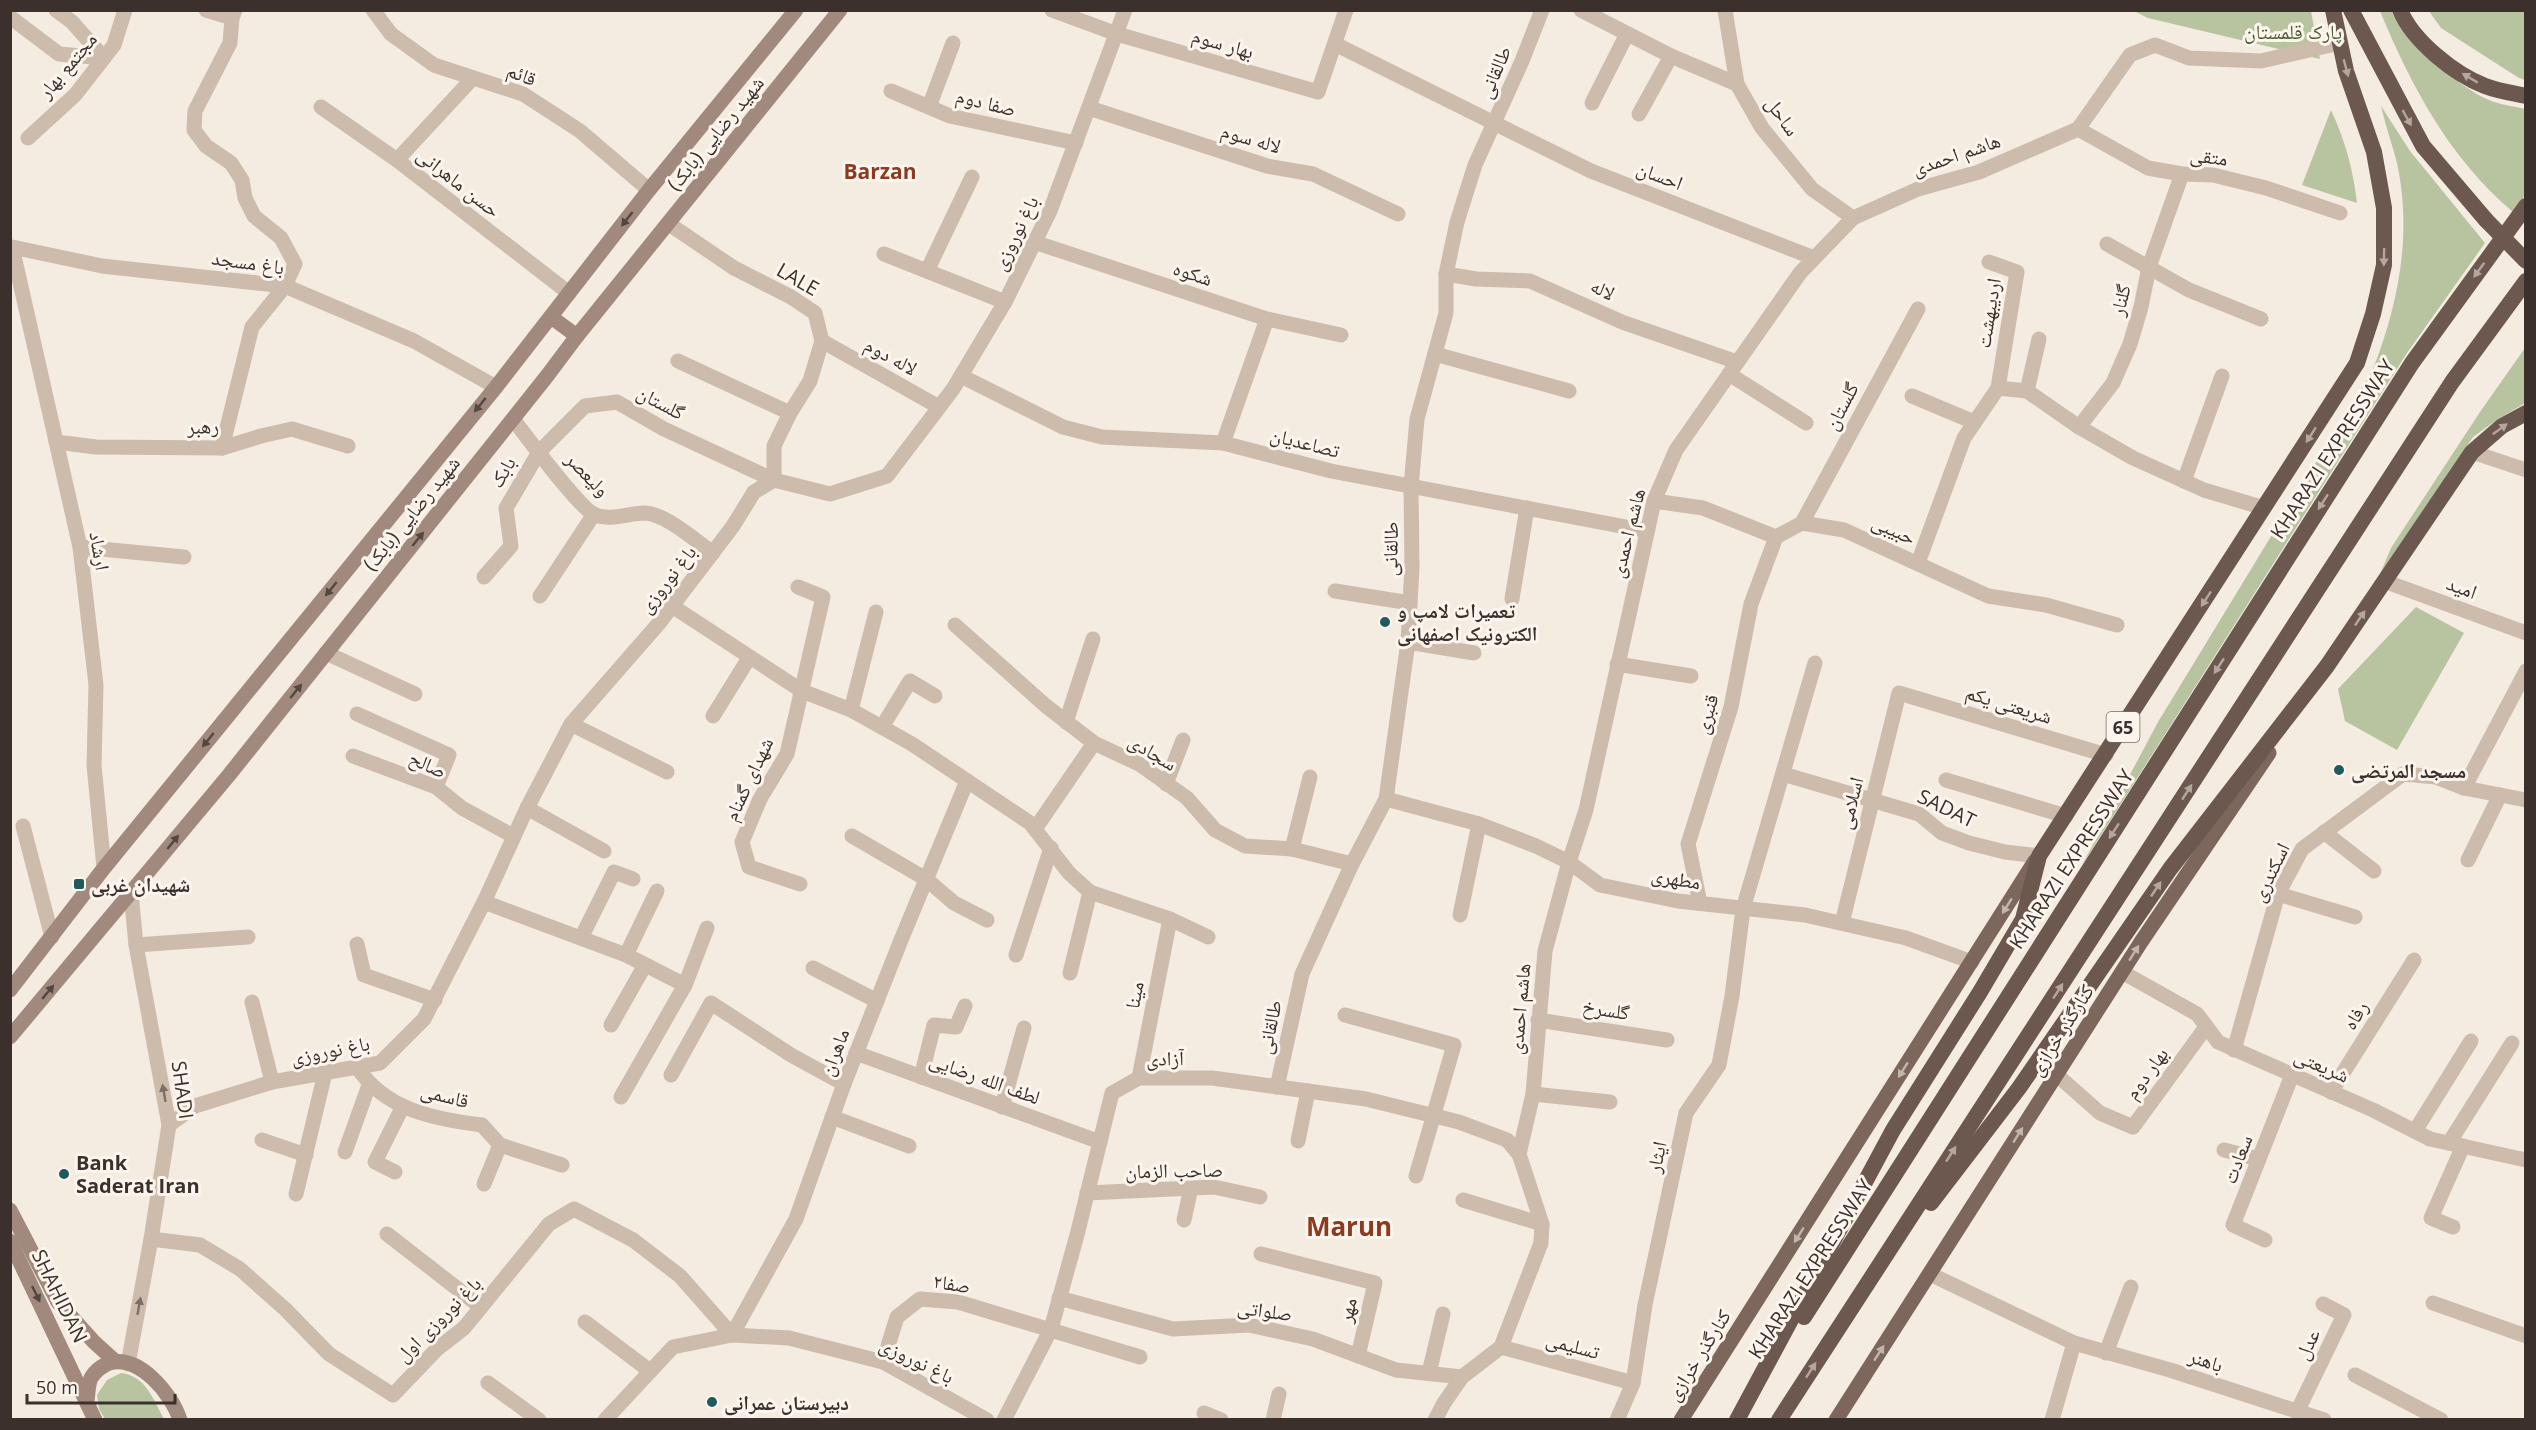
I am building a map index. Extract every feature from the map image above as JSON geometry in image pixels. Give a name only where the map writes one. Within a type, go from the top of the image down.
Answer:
[{"type":"highway","name":"65","points":[[1738,1419],[1893,1130],[2023,919],[2039,856],[2357,363],[2373,314],[2384,265],[2384,208],[2374,152],[2346,71],[2333,10]]},
{"type":"highway","points":[[2351,10],[2423,146],[2486,220],[2526,261]]},
{"type":"highway","points":[[2400,10],[2404,19],[2436,57],[2484,86],[2526,96]]},
{"type":"highway","name":"KHARAZI EXPRESSWAY","points":[[1738,1419],[2412,363],[2526,206]]},
{"type":"highway","points":[[1779,1419],[2452,382],[2526,281]]},
{"type":"highway","points":[[1850,1310],[2019,1088],[2170,868],[2327,666],[2472,452],[2502,426],[2526,413]]},
{"type":"main road","name":"شهید رضایی (بابک)","points":[[10,990],[104,868],[496,387],[649,190],[796,10]]},
{"type":"main road","name":"شهید رضایی (بابک)","points":[[10,1037],[131,893],[326,653],[577,336],[840,10]]},
{"type":"main road","points":[[551,317],[577,336]]},
{"type":"main road","name":"کنارگذر خرازی","points":[[1836,1419],[2122,972],[2327,666]]},
{"type":"main road","name":"کنارگذر خرازی","points":[[1682,1419],[2039,856]]},
{"type":"main road","points":[[10,974],[30,965]]},
{"type":"main road","name":"SHAHIDAN","points":[[10,1210],[58,1302],[94,1342],[122,1362],[138,1365],[153,1378],[180,1419]]},
{"type":"main road","name":"SHAHIDAN","points":[[10,1241],[95,1419]]},
{"type":"main road","points":[[87,1401],[91,1378],[101,1366],[122,1362]]},
{"type":"street","points":[[56,10],[72,22],[104,58]]},
{"type":"street","name":"مجتمع بهار","points":[[28,138],[75,95],[114,45],[125,10]]},
{"type":"street","points":[[206,10],[233,14],[230,43],[195,111],[194,130],[206,146],[231,163],[242,180],[245,198],[254,216],[281,238],[295,264],[285,286],[252,327],[222,448]]},
{"type":"street","name":"قائم","points":[[373,10],[391,34],[434,65],[523,94],[580,130],[649,190]]},
{"type":"street","name":"بهار سوم","points":[[1052,10],[1117,34],[1318,92],[1335,44]]},
{"type":"street","name":"باغ نوروزی","points":[[168,1125],[195,1106],[272,1082],[380,1064],[424,1019],[484,902],[527,808],[572,724],[672,606],[733,526],[754,492],[774,480],[830,494],[887,476],[961,376],[1005,302],[1050,211],[1125,10]]},
{"type":"street","points":[[1335,44],[1346,10]]},
{"type":"street","name":"طالقانی","points":[[1277,1087],[1302,974],[1352,864],[1386,799],[1408,642],[1411,487],[1417,419],[1446,313],[1446,274],[1457,222],[1475,165],[1542,10]]},
{"type":"street","points":[[1581,10],[1671,56],[1737,84]]},
{"type":"street","name":"ساحل","points":[[1725,10],[1737,84],[1762,128],[1812,189],[1853,219]]},
{"type":"street","points":[[10,17],[59,54],[104,58]]},
{"type":"street","points":[[1592,104],[1628,34]]},
{"type":"street","points":[[928,107],[953,42]]},
{"type":"street","points":[[2078,129],[2130,55],[2155,45],[2189,58],[2260,61],[2340,43]]},
{"type":"street","name":"احسان","points":[[1335,44],[1592,171],[1814,258]]},
{"type":"street","points":[[1639,114],[1671,56]]},
{"type":"street","points":[[397,160],[472,79]]},
{"type":"street","name":"صفا دوم","points":[[891,91],[950,116],[1076,143]]},
{"type":"street","name":"حسن ماهرانی","points":[[321,107],[397,160],[568,293]]},
{"type":"street","name":"لاله سوم","points":[[1089,108],[1267,166],[1314,174],[1398,214]]},
{"type":"street","name":"متقی","points":[[2078,129],[2148,168],[2182,174],[2213,175],[2266,188],[2340,213]]},
{"type":"street","name":"هاشم احمدی","points":[[1502,1347],[1541,1243],[1542,1224],[1520,1154],[1533,1094],[1545,951],[1569,862],[1586,810],[1654,501],[1676,450],[1800,273],[1853,219],[1918,189],[1978,172],[2078,129]]},
{"type":"street","name":"گلنار","points":[[2079,427],[2113,383],[2132,335],[2149,267],[2182,174]]},
{"type":"street","points":[[927,271],[972,177]]},
{"type":"street","name":"LALE","points":[[669,224],[735,268],[791,297],[815,313],[822,341]]},
{"type":"street","name":"شکوه","points":[[1034,242],[1267,319],[1341,334]]},
{"type":"street","points":[[2107,244],[2189,290],[2261,319]]},
{"type":"street","name":"باغ مسجد","points":[[12,247],[102,266],[285,286],[414,341],[496,387]]},
{"type":"street","name":"ارشاد","points":[[12,247],[80,547],[96,685],[94,765],[104,868]]},
{"type":"street","points":[[884,254],[1005,302]]},
{"type":"street","name":"اردیبهشت","points":[[1989,262],[2017,272],[1998,388]]},
{"type":"street","name":"لاله","points":[[1446,274],[1476,279],[1530,281],[1577,300],[1622,322],[1733,368],[1806,423]]},
{"type":"street","name":"گلستان","points":[[1802,523],[1918,309]]},
{"type":"street","points":[[1223,443],[1267,319]]},
{"type":"street","points":[[2027,391],[2039,339]]},
{"type":"street","points":[[774,480],[774,446],[790,413],[810,381],[822,341]]},
{"type":"street","name":"لاله دوم","points":[[822,341],[939,407]]},
{"type":"street","points":[[1435,354],[1569,391]]},
{"type":"street","points":[[678,361],[790,413]]},
{"type":"street","name":"تصاعدیان","points":[[961,376],[1063,427],[1102,437],[1223,443],[1331,471],[1647,531]]},
{"type":"street","points":[[2184,481],[2222,376]]},
{"type":"street","points":[[1918,563],[1964,438],[1998,388],[2027,391],[2079,427],[2133,458],[2204,490],[2264,508]]},
{"type":"street","points":[[1912,396],[1974,422]]},
{"type":"street","name":"گلستان","points":[[539,452],[585,406],[617,402],[664,429],[774,480]]},
{"type":"street","name":"ولیعصر","points":[[513,419],[568,488],[594,514],[615,518],[648,513],[675,525],[713,553]]},
{"type":"street","name":"رهبر","points":[[56,442],[96,447],[222,448],[292,429],[348,446]]},
{"type":"street","name":"بابک","points":[[484,577],[512,546],[506,508],[539,452]]},
{"type":"street","points":[[2472,452],[2523,464]]},
{"type":"street","points":[[1654,501],[1703,508],[1776,537],[1802,523]]},
{"type":"street","points":[[1512,599],[1527,508]]},
{"type":"street","points":[[540,596],[594,514]]},
{"type":"street","name":"حبیبی","points":[[1802,523],[1844,530],[1988,596],[2046,605],[2117,625]]},
{"type":"street","name":"قنبری","points":[[1700,903],[1688,844],[1731,707],[1751,604],[1776,537]]},
{"type":"street","points":[[80,547],[184,557]]},
{"type":"street","name":"امید","points":[[2384,581],[2526,633]]},
{"type":"street","points":[[798,587],[822,597],[802,691]]},
{"type":"street","points":[[1335,591],[1410,603]]},
{"type":"street","points":[[672,606],[802,691],[851,710],[912,744],[1030,823],[1069,873],[1090,892],[1170,919],[1208,937]]},
{"type":"street","points":[[851,710],[876,612]]},
{"type":"street","name":"سجادی","points":[[955,625],[1066,722],[1094,743],[1139,764],[1187,798],[1215,830],[1245,846],[1292,849],[1352,864]]},
{"type":"street","points":[[1066,722],[1093,639]]},
{"type":"street","points":[[1408,642],[1474,653]]},
{"type":"street","points":[[326,653],[415,694]]},
{"type":"street","points":[[713,716],[749,658]]},
{"type":"street","name":"ایثار","points":[[1617,1419],[1634,1383],[1645,1305],[1686,1113],[1719,1065],[1732,996],[1743,909],[1815,663]]},
{"type":"street","points":[[1617,664],[1691,676]]},
{"type":"street","points":[[2464,788],[2526,671]]},
{"type":"street","points":[[882,727],[910,681],[935,696]]},
{"type":"street","name":"شهدای گمنام","points":[[800,884],[749,867],[742,842],[760,799],[787,754],[802,691]]},
{"type":"street","name":"شریعتی یکم","points":[[1899,693],[2106,755]]},
{"type":"street","name":"اسلامی","points":[[1842,923],[1899,693]]},
{"type":"street","points":[[357,714],[449,755],[436,787]]},
{"type":"street","points":[[572,724],[667,772]]},
{"type":"street","points":[[1166,784],[1183,740]]},
{"type":"street","points":[[1035,829],[1094,743]]},
{"type":"street","name":"صالح","points":[[353,756],[436,787],[462,808],[513,837]]},
{"type":"street","name":"SADAT","points":[[1783,774],[1919,814],[1942,833],[1969,843],[2005,852],[2039,856]]},
{"type":"street","name":"اسکندری","points":[[2234,1050],[2278,894],[2302,849],[2403,774],[2436,777],[2464,788],[2526,800]]},
{"type":"street","points":[[1292,849],[1310,777]]},
{"type":"street","points":[[1946,780],[2066,816]]},
{"type":"street","name":"ماهران","points":[[732,1335],[796,1219],[856,1053],[967,781]]},
{"type":"street","points":[[2468,860],[2500,795]]},
{"type":"street","name":"مطهری","points":[[1386,799],[1479,824],[1569,862],[1600,885],[1700,903],[1805,915],[1906,938],[1972,962]]},
{"type":"street","points":[[527,808],[604,851]]},
{"type":"street","points":[[1460,915],[1479,824]]},
{"type":"street","points":[[23,826],[51,937]]},
{"type":"street","points":[[2324,832],[2374,871]]},
{"type":"street","points":[[852,836],[926,879],[954,903],[987,920]]},
{"type":"street","points":[[1016,955],[1051,848]]},
{"type":"street","points":[[581,938],[614,872],[633,879]]},
{"type":"street","points":[[626,955],[657,891]]},
{"type":"street","points":[[1070,973],[1090,892]]},
{"type":"street","name":"SHADI","points":[[122,1362],[152,1239],[168,1125],[136,945],[131,893]]},
{"type":"street","points":[[2278,894],[2355,917]]},
{"type":"street","points":[[484,902],[626,955],[685,985]]},
{"type":"street","name":"مینا","points":[[1139,1078],[1170,919]]},
{"type":"street","points":[[621,1097],[685,985],[707,928]]},
{"type":"street","points":[[136,945],[248,937]]},
{"type":"street","points":[[357,944],[364,975],[435,1000]]},
{"type":"street","name":"رفاه","points":[[2331,1092],[2414,960]]},
{"type":"street","points":[[611,1025],[645,965]]},
{"type":"street","points":[[813,968],[877,1000]]},
{"type":"street","name":"شریعتی","points":[[2122,972],[2197,1014],[2218,1042],[2234,1050],[2373,1110],[2430,1139],[2525,1159]]},
{"type":"street","points":[[252,1002],[272,1082]]},
{"type":"street","points":[[671,1075],[711,1003],[791,1055],[844,1084]]},
{"type":"street","points":[[921,1077],[934,1025],[956,1027],[965,1006]]},
{"type":"street","points":[[1345,1015],[1454,1046],[1416,1176]]},
{"type":"street","name":"گلسرخ","points":[[1538,1020],[1667,1040]]},
{"type":"street","name":"بهار دوم","points":[[2057,1075],[2100,1113],[2133,1127],[2206,1027]]},
{"type":"street","points":[[1002,1107],[1024,1028]]},
{"type":"street","points":[[2415,1131],[2471,1041]]},
{"type":"street","points":[[2453,1227],[2431,1218],[2456,1145],[2512,1043]]},
{"type":"street","name":"لطف الله رضایی","points":[[856,1053],[1100,1142]]},
{"type":"street","name":"قاسمی","points":[[357,1067],[369,1085],[403,1106],[444,1120],[482,1125],[500,1145],[562,1165]]},
{"type":"street","points":[[296,1194],[326,1073]]},
{"type":"street","name":"سعادت","points":[[2265,1239],[2233,1225],[2292,1075]]},
{"type":"street","name":"آزادی","points":[[1004,1419],[1051,1329],[1112,1094],[1139,1078],[1212,1078],[1366,1099],[1459,1122],[1507,1140],[1520,1154]]},
{"type":"street","points":[[345,1152],[369,1085]]},
{"type":"street","points":[[1298,1141],[1308,1091]]},
{"type":"street","points":[[1533,1094],[1610,1102]]},
{"type":"street","points":[[395,1172],[375,1162],[403,1106]]},
{"type":"street","points":[[832,1117],[909,1146]]},
{"type":"street","points":[[262,1140],[306,1155]]},
{"type":"street","points":[[484,1184],[500,1145]]},
{"type":"street","points":[[2224,1150],[2259,1159]]},
{"type":"street","name":"صاحب الزمان","points":[[1087,1193],[1214,1187],[1260,1197]]},
{"type":"street","points":[[1184,1220],[1191,1188]]},
{"type":"street","points":[[1462,1200],[1542,1224]]},
{"type":"street","name":"باغ نوروزی اول","points":[[152,1239],[200,1245],[240,1269],[285,1309],[329,1354],[393,1395],[437,1349],[464,1328],[549,1224],[574,1209],[633,1240],[680,1276],[732,1335]]},
{"type":"street","points":[[387,1234],[481,1307]]},
{"type":"street","name":"مهر","points":[[1261,1254],[1375,1283],[1358,1356]]},
{"type":"street","name":"باهنر","points":[[1930,1274],[2074,1344],[2277,1403],[2297,1412],[2324,1419]]},
{"type":"street","points":[[2106,1353],[2131,1287]]},
{"type":"street","name":"صلواتی","points":[[1059,1298],[1173,1329],[1249,1325],[1313,1339],[1396,1370],[1462,1377]]},
{"type":"street","name":"صفا۲","points":[[883,1362],[897,1317],[920,1299],[958,1302],[1140,1357]]},
{"type":"street","points":[[2433,1303],[2526,1336]]},
{"type":"street","name":"عدل","points":[[2297,1412],[2344,1315],[2323,1304]]},
{"type":"street","points":[[1429,1374],[1443,1314]]},
{"type":"street","points":[[585,1322],[650,1371]]},
{"type":"street","points":[[605,1419],[673,1347],[732,1335]]},
{"type":"street","name":"باغ نوروزی","points":[[732,1335],[789,1338],[883,1362],[987,1419]]},
{"type":"street","points":[[2052,1419],[2074,1344]]},
{"type":"street","points":[[1435,1419],[1462,1377],[1502,1347]]},
{"type":"street","name":"تسلیمی","points":[[1502,1347],[1634,1383]]},
{"type":"street","points":[[2355,1375],[2441,1419]]},
{"type":"street","points":[[488,1383],[539,1419]]},
{"type":"street","points":[[1274,1419],[1279,1394]]},
{"type":"street","points":[[1204,1413],[1221,1419]]},
{"type":"green space","name":"پارک قلمستان","points":[[2134,11],[2311,11],[2320,59],[2148,18]]},
{"type":"green space","points":[[2380,11],[2391,11],[2420,48],[2463,85],[2493,102],[2525,109],[2525,195],[2513,212],[2470,169],[2434,120],[2405,67]]},
{"type":"green space","points":[[2429,11],[2525,11],[2525,80],[2441,28]]},
{"type":"green space","points":[[2381,106],[2410,151],[2485,243],[2407,353],[2082,865],[2158,722],[2373,369],[2396,292],[2403,239],[2401,186]]},
{"type":"green space","points":[[2331,110],[2348,155],[2357,203],[2302,185]]},
{"type":"green space","points":[[2525,348],[2525,403],[2473,437],[2380,574],[2391,548]]},
{"type":"green space","points":[[2416,607],[2464,633],[2397,750],[2345,721],[2338,689]]},
{"type":"green space","points":[[121,1373],[130,1375],[143,1384],[164,1419],[105,1419],[99,1409],[97,1395],[107,1380]]},
{"type":"place","name":"تعمیرات لامپ و الکترونیک اصفهانی","points":[[1385,622]]},
{"type":"place","name":"مسجد المرتضی","points":[[2339,770]]},
{"type":"place","name":"شهیدان غربی","points":[[79,884]]},
{"type":"place","name":"Bank Saderat Iran","points":[[64,1174]]},
{"type":"place","name":"دبیرستان عمرانی","points":[[712,1402]]},
{"type":"district","name":"Barzan","points":[[880,171]]},
{"type":"district","name":"Marun","points":[[1349,1226]]}]
